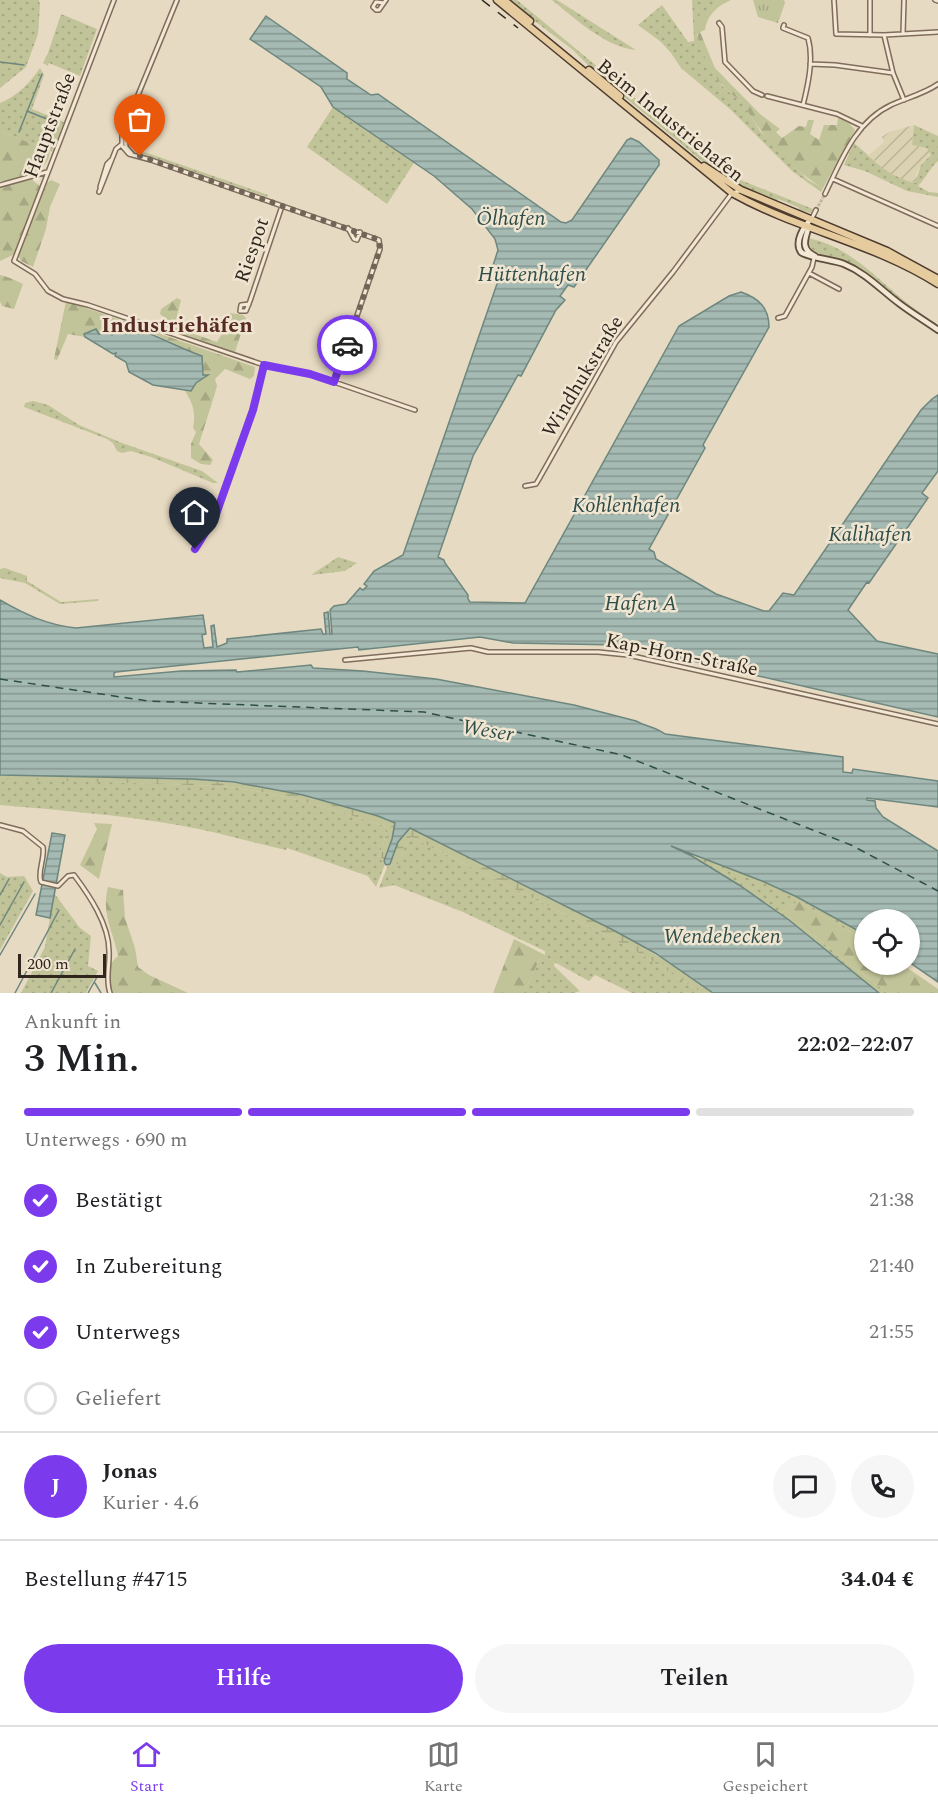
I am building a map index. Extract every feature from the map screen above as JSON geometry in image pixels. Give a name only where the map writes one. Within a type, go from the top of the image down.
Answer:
[{"type":"main road","name":"Beim Industriehafen","points":[[497,0],[732,193],[765,210],[887,251],[938,279]]},
{"type":"main road","name":"Beim Industriehafen","points":[[504,0],[709,170],[730,184],[808,224],[883,254],[938,284]]},
{"type":"main road","points":[[765,210],[774,206]]},
{"type":"street","name":"Hauptstraße","points":[[114,0],[14,261],[35,274],[48,291],[63,299],[88,305],[264,365]]},
{"type":"street","points":[[99,192],[107,164],[123,146],[124,131],[177,0]]},
{"type":"street","points":[[870,0],[870,35]]},
{"type":"street","points":[[903,34],[904,0]]},
{"type":"street","points":[[834,2],[836,34],[884,35],[938,32]]},
{"type":"street","points":[[719,23],[722,27],[724,62],[753,91],[837,114],[861,128]]},
{"type":"street","points":[[784,25],[783,28],[808,38],[810,64],[802,105]]},
{"type":"street","points":[[884,35],[893,73],[904,100]]},
{"type":"street","points":[[810,64],[893,73]]},
{"type":"street","points":[[825,194],[861,128],[880,112],[938,85]]},
{"type":"street","points":[[123,146],[134,155],[379,240],[380,245],[334,382]]},
{"type":"street","points":[[0,185],[47,172]]},
{"type":"street","points":[[832,179],[938,226]]},
{"type":"street","points":[[730,184],[732,193],[741,190]]},
{"type":"street","name":"Windhukstraße","points":[[525,486],[536,484],[616,342],[732,193]]},
{"type":"street","name":"Riespot","points":[[249,304],[282,206]]},
{"type":"street","points":[[816,210],[808,224],[804,246],[807,251],[815,256],[843,263],[866,275],[901,305],[938,330]]},
{"type":"street","points":[[348,228],[354,239],[357,240],[360,232]]},
{"type":"street","points":[[778,318],[785,316],[809,273],[815,256]]},
{"type":"street","points":[[809,273],[839,289]]},
{"type":"street","points":[[340,363],[351,366],[358,349],[351,333]]},
{"type":"street","points":[[195,549],[215,517],[253,410],[264,365],[310,374],[415,410]]},
{"type":"street","name":"Kap-Horn-Straße","points":[[345,660],[471,648],[488,652],[615,653],[938,724]]},
{"type":"street","points":[[0,825],[23,831],[43,847],[44,858],[39,876],[41,882],[58,886],[68,876],[74,875],[97,913],[110,948],[106,974],[110,993]]},
{"type":"shaded area","points":[[914,125],[912,145],[928,148],[931,155],[921,165],[916,174],[915,183],[886,172],[869,155],[884,142],[882,137],[889,132]]},
{"type":"green space","points":[[0,0],[39,0],[40,5],[38,34],[26,67],[0,88]]},
{"type":"green space","points":[[507,0],[517,0],[728,175],[813,209],[811,213],[778,199],[776,201],[747,191],[708,166],[598,75],[573,50]]},
{"type":"green space","points":[[552,0],[557,0],[636,50],[624,48],[602,38]]},
{"type":"green space","points":[[692,0],[718,0],[706,15],[697,35],[712,71],[721,85],[743,104],[760,131],[808,180],[823,188],[821,192],[792,171],[731,110],[681,68],[661,42],[638,25],[662,5],[688,42],[694,41]]},
{"type":"green space","points":[[718,0],[731,0],[714,12],[705,30],[700,32],[715,68],[760,114],[780,129],[776,132],[782,138],[799,126],[806,127],[808,120],[814,120],[810,134],[819,140],[824,125],[837,125],[838,118],[848,122],[855,130],[823,188],[806,177],[780,152],[765,136],[741,102],[723,86],[712,72],[702,52],[697,22],[700,14],[706,15]]},
{"type":"green space","points":[[753,0],[784,0],[778,23],[758,17]]},
{"type":"green space","points":[[61,14],[97,29],[80,76],[49,63],[48,66],[43,63]]},
{"type":"green space","points":[[40,68],[44,75],[32,109],[64,122],[52,152],[0,131],[0,103],[23,88]]},
{"type":"green space","points":[[333,107],[414,163],[387,204],[307,147]]},
{"type":"green space","points":[[914,125],[938,136],[938,161],[918,186],[929,192],[938,193],[938,197],[907,191],[865,171],[844,165],[854,143],[889,172],[915,183],[921,165],[931,155],[927,148],[912,145]]},
{"type":"green space","points":[[0,131],[50,151],[44,165],[32,175],[24,178],[0,181]]},
{"type":"green space","points":[[134,148],[268,195],[267,197],[133,151]]},
{"type":"green space","points":[[31,179],[40,186],[15,254],[0,261],[0,187]]},
{"type":"green space","points":[[51,180],[60,184],[50,207],[46,229],[33,267],[21,261],[20,251],[47,183]]},
{"type":"green space","points":[[808,238],[824,242],[851,257],[938,327],[859,268],[846,261],[824,256],[812,249]]},
{"type":"green space","points":[[0,275],[23,284],[14,309],[2,306]]},
{"type":"green space","points":[[177,298],[181,300],[174,327],[217,342],[230,313],[243,315],[246,318],[235,352],[160,326],[164,317],[160,314],[161,309]]},
{"type":"green space","points":[[66,301],[255,367],[254,376],[250,379],[225,369],[215,379],[217,386],[199,444],[213,460],[210,465],[201,464],[191,458],[191,444],[196,432],[193,428],[193,408],[185,391],[191,391],[203,375],[202,356],[157,335],[117,331],[112,335],[85,334],[85,337],[68,334],[57,360],[54,359]]},
{"type":"green space","points":[[33,401],[48,405],[79,425],[122,443],[202,471],[218,483],[213,483],[151,457],[131,451],[122,453],[117,451],[113,443],[107,439],[24,407],[25,403]]},
{"type":"green space","points":[[338,557],[357,563],[345,571],[311,575]]},
{"type":"green space","points":[[5,568],[27,576],[27,581],[61,602],[99,599],[98,601],[60,604],[25,583],[0,578],[0,569]]},
{"type":"green space","points":[[0,775],[150,777],[250,785],[299,793],[347,806],[395,823],[384,861],[379,856],[388,829],[384,826],[283,797],[220,786],[6,779],[0,778]]},
{"type":"green space","points":[[0,778],[220,786],[283,797],[384,826],[388,829],[379,856],[385,864],[376,887],[368,876],[287,848],[286,850],[205,830],[156,821],[0,805]]},
{"type":"green space","points":[[94,823],[112,824],[99,879],[80,865],[97,829]]},
{"type":"green space","points":[[410,828],[603,925],[641,946],[713,993],[702,993],[610,937],[411,837],[398,864],[390,864],[398,842]]},
{"type":"green space","points":[[411,837],[610,937],[702,993],[632,993],[595,975],[589,981],[545,957],[545,951],[463,912],[394,885],[379,888],[388,865],[398,863]]},
{"type":"green space","points":[[696,857],[718,864],[761,881],[854,929],[854,934],[798,901],[783,912],[854,967],[854,973],[789,920],[739,885],[695,859]]},
{"type":"green space","points":[[0,873],[7,877],[24,876],[33,891],[0,950]]},
{"type":"green space","points":[[108,887],[123,890],[125,918],[135,948],[138,967],[149,975],[188,993],[111,993],[109,968],[118,956],[107,914]]},
{"type":"green space","points":[[54,893],[80,928],[91,936],[88,966],[98,971],[86,993],[21,993],[45,947]]},
{"type":"green space","points":[[798,901],[854,934],[854,967],[783,912]]},
{"type":"green space","points":[[514,939],[555,962],[554,966],[580,991],[574,993],[540,958],[524,993],[493,993]]},
{"type":"green space","points":[[540,958],[575,992],[574,993],[524,993]]},
{"type":"green space","points":[[857,975],[864,975],[887,993],[879,993]]},
{"type":"green space","points":[[864,975],[918,975],[938,989],[938,993],[887,993]]},
{"type":"water","points":[[266,16],[347,73],[347,79],[371,95],[378,94],[561,222],[566,223],[572,220],[627,140],[631,138],[639,142],[659,160],[659,165],[574,287],[568,285],[560,296],[565,300],[556,310],[521,376],[518,375],[473,456],[438,557],[444,560],[468,595],[470,602],[525,603],[679,326],[729,296],[741,292],[753,297],[765,309],[769,327],[703,445],[705,448],[649,549],[654,552],[656,559],[716,594],[769,611],[783,593],[794,595],[921,410],[938,395],[938,471],[922,493],[928,498],[848,610],[877,641],[938,654],[938,717],[675,657],[675,652],[667,649],[664,655],[619,645],[513,643],[480,637],[116,672],[114,677],[181,671],[236,670],[237,672],[311,665],[313,668],[436,679],[574,705],[636,721],[665,734],[843,757],[843,772],[852,773],[853,769],[938,781],[938,807],[867,798],[867,800],[875,801],[876,808],[883,817],[938,851],[938,982],[920,970],[920,909],[854,909],[854,928],[797,897],[762,881],[671,846],[739,885],[789,920],[879,993],[713,993],[655,953],[613,930],[410,828],[398,842],[390,864],[386,865],[384,861],[395,823],[303,795],[234,782],[192,779],[0,775],[0,600],[36,618],[76,628],[203,615],[206,634],[202,635],[204,648],[213,647],[211,626],[214,625],[217,647],[227,643],[227,639],[321,629],[323,634],[326,634],[324,613],[328,612],[330,634],[332,634],[330,610],[334,606],[346,604],[360,588],[363,590],[367,586],[364,584],[374,571],[403,555],[498,281],[489,278],[498,250],[495,239],[472,209],[434,176],[333,107],[321,87],[250,39]]},
{"type":"water","points":[[121,323],[202,356],[203,375],[208,375],[196,383],[191,391],[153,385],[129,372],[126,362],[115,356],[116,353],[113,354],[85,337],[84,334],[96,329],[99,334],[105,332],[112,335]]},
{"type":"water","points":[[52,833],[65,835],[50,918],[36,915]]},
{"type":"waterway","points":[[0,62],[24,65]]},
{"type":"waterway","points":[[19,132],[42,74]]},
{"type":"waterway","points":[[27,111],[59,124]]},
{"type":"waterway","points":[[0,895],[9,879]]},
{"type":"waterway","points":[[0,925],[24,882]]},
{"type":"waterway","points":[[0,955],[35,894]]},
{"type":"waterway","points":[[15,993],[59,910]]},
{"type":"waterway","points":[[51,993],[75,949]]},
{"type":"waterway","points":[[88,993],[97,977]]},
{"type":"waterway","points":[[95,983],[101,993]]},
{"type":"ferry route","points":[[0,679],[148,701],[424,712],[622,755],[851,845],[938,891]]},
{"type":"tunnel","points":[[816,210],[825,194]]},
{"type":"railway","points":[[482,0],[518,28]]},
{"type":"way so far","points":[[140,156],[379,240],[380,249],[347,345]]},
{"type":"district","name":"Industriehäfen","points":[[177,324]]},
{"type":"route","points":[[195,549],[215,517],[253,410],[264,365],[299,371],[334,382],[347,345]]},
{"type":"water label","name":"Ölhafen","points":[[511,218]]},
{"type":"water label","name":"Hüttenhafen","points":[[532,274]]},
{"type":"water label","name":"Kohlenhafen","points":[[626,505]]},
{"type":"water label","name":"Kalihafen","points":[[870,534]]},
{"type":"water label","name":"Hafen A","points":[[641,603]]},
{"type":"water label","name":"Weser","points":[[488,730]]},
{"type":"water label","name":"Wendebecken","points":[[722,936]]}]
